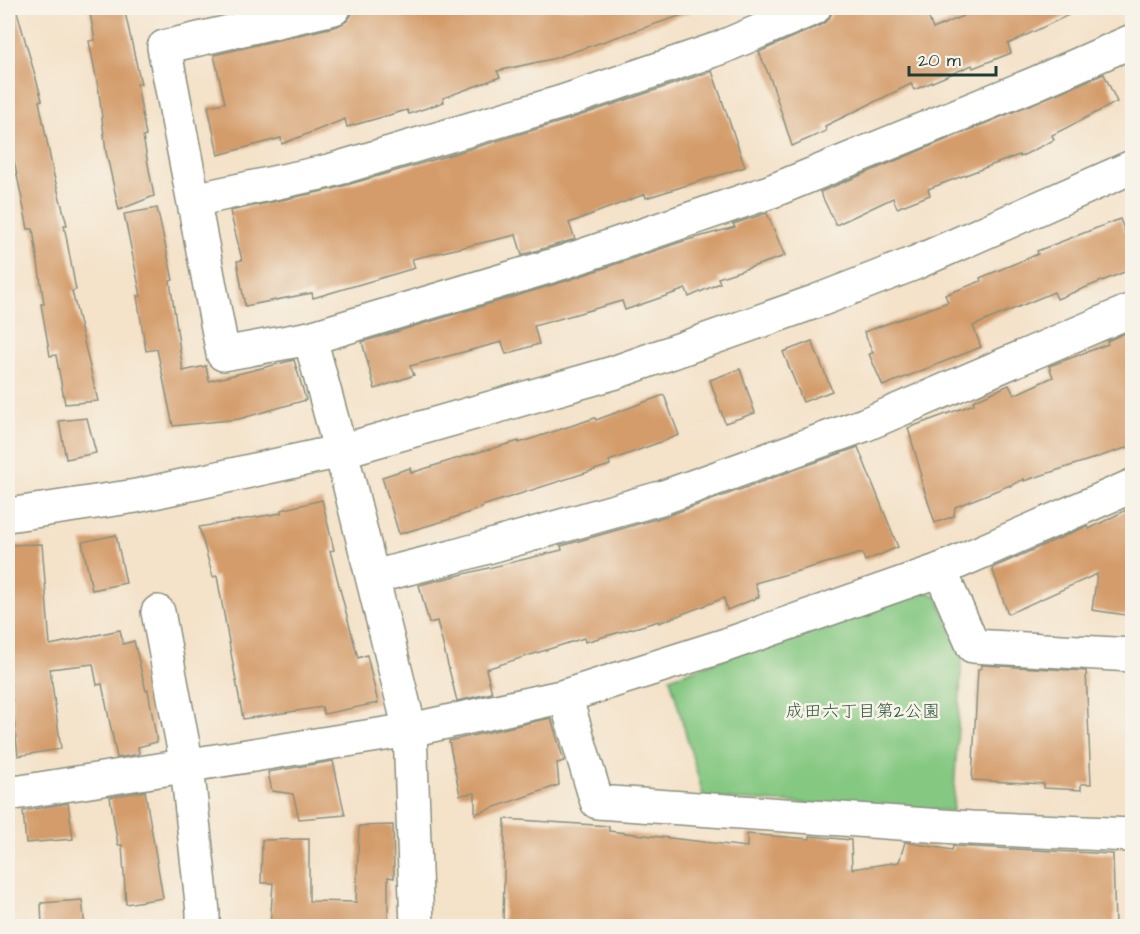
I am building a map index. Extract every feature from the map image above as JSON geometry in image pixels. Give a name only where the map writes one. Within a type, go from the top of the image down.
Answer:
[{"type":"street","points":[[334,8],[164,47],[222,354],[310,338],[561,262],[772,191],[1034,84],[1132,41]]},
{"type":"street","points":[[194,200],[329,171],[562,102],[720,48],[814,8]]},
{"type":"street","points":[[8,515],[136,496],[341,451],[613,373],[915,263],[1132,167]]},
{"type":"street","points":[[373,577],[664,497],[864,424],[1132,310]]},
{"type":"street","points":[[310,338],[341,451],[410,730],[417,927]]},
{"type":"street","points":[[8,794],[410,730],[565,696],[726,645],[940,570],[1132,486]]},
{"type":"street","points":[[940,570],[974,646],[1132,654]]},
{"type":"street","points":[[158,612],[187,766],[203,912],[202,927]]},
{"type":"street","points":[[565,696],[597,802],[971,828],[1132,835]]},
{"type":"green space","name":"成田六丁目第2公園","points":[[921,589],[938,597],[962,658],[953,811],[704,798],[670,678]]},
{"type":"building","points":[[8,8],[16,8],[42,100],[39,101],[53,172],[67,225],[64,225],[76,290],[72,291],[98,401],[65,404],[56,355],[50,356],[41,304],[44,304],[33,229],[28,229],[8,131]]},
{"type":"building","points":[[89,8],[124,8],[141,84],[137,84],[146,136],[143,137],[154,196],[119,210],[106,152],[99,92],[89,41],[95,40]]},
{"type":"building","points":[[352,8],[691,8],[691,12],[552,59],[497,71],[500,77],[443,98],[444,102],[409,114],[407,110],[347,127],[345,119],[282,144],[281,138],[218,155],[208,106],[225,103],[214,55],[338,26],[347,21],[352,14]]},
{"type":"building","points":[[839,8],[925,8],[933,29],[981,8],[1083,8],[1008,44],[1011,53],[973,68],[972,65],[914,90],[911,84],[825,126],[826,131],[792,146],[772,83],[759,52],[821,25],[829,19],[833,10]]},
{"type":"building","points":[[712,71],[745,167],[646,198],[645,194],[569,223],[575,239],[522,255],[516,235],[412,259],[415,268],[313,298],[312,293],[245,306],[237,261],[242,260],[230,211],[333,189],[423,163],[567,120]]},
{"type":"building","points":[[1104,74],[1117,102],[1052,135],[1054,140],[1020,157],[1019,155],[928,189],[930,195],[897,208],[893,198],[836,225],[820,192]]},
{"type":"building","points":[[157,208],[173,280],[170,281],[183,371],[206,366],[209,381],[294,360],[306,400],[239,419],[173,426],[157,349],[146,351],[137,296],[141,296],[124,214]]},
{"type":"building","points":[[767,213],[785,256],[718,278],[720,283],[689,297],[686,289],[625,310],[622,301],[534,326],[539,344],[506,354],[502,342],[410,366],[414,375],[375,389],[362,342],[566,281],[684,241],[735,227],[733,224]]},
{"type":"building","points":[[1120,219],[1132,249],[1132,269],[1057,299],[1054,292],[973,326],[981,347],[883,386],[869,354],[873,353],[864,332],[948,302],[945,295],[981,281],[980,278],[1038,254],[1037,251]]},
{"type":"building","points":[[1132,330],[1132,446],[1024,481],[1024,479],[955,507],[954,516],[935,523],[920,477],[922,476],[908,428],[974,404],[973,401],[1009,385],[1014,395],[1053,377],[1049,366],[1108,344],[1107,341]]},
{"type":"building","points":[[812,341],[832,391],[803,402],[783,352]]},
{"type":"building","points":[[740,369],[755,413],[725,423],[710,380]]},
{"type":"building","points":[[664,395],[679,435],[609,461],[610,465],[399,534],[382,477],[410,468],[411,473],[519,441],[519,443],[595,418],[596,420]]},
{"type":"building","points":[[87,418],[96,453],[66,459],[59,421]]},
{"type":"building","points":[[858,447],[898,547],[865,561],[862,553],[755,583],[759,597],[727,610],[724,598],[659,623],[659,621],[585,642],[584,638],[486,669],[492,693],[457,701],[437,621],[429,623],[419,585],[562,550],[561,546],[670,515]]},
{"type":"building","points":[[322,500],[334,550],[330,551],[358,658],[367,655],[378,703],[324,714],[322,707],[243,719],[217,576],[213,577],[199,527],[281,513],[281,510]]},
{"type":"building","points":[[1132,507],[1132,616],[1092,610],[1097,574],[1008,614],[992,568],[1087,526],[1089,529]]},
{"type":"building","points":[[116,535],[126,583],[92,590],[82,542]]},
{"type":"building","points":[[42,544],[50,645],[120,630],[123,644],[134,641],[146,691],[148,690],[157,742],[138,747],[139,754],[117,758],[102,684],[97,685],[93,664],[50,669],[61,749],[18,756],[8,663],[8,545]]},
{"type":"building","points":[[981,665],[1086,671],[1091,784],[1081,784],[1081,790],[1044,788],[1044,784],[972,780],[978,669],[982,668]]},
{"type":"building","points":[[551,718],[564,761],[557,763],[559,785],[475,814],[475,793],[460,795],[449,741]]},
{"type":"building","points":[[333,761],[345,815],[299,819],[293,794],[272,791],[268,772]]},
{"type":"building","points":[[145,791],[163,898],[126,904],[122,845],[118,845],[110,797]]},
{"type":"building","points":[[68,803],[73,839],[26,843],[23,811]]},
{"type":"building","points":[[505,819],[609,826],[609,831],[747,847],[747,834],[851,840],[852,869],[899,862],[905,842],[952,850],[953,846],[1113,854],[1115,927],[503,927]]},
{"type":"building","points":[[393,825],[394,878],[388,877],[388,927],[270,927],[273,883],[261,883],[262,840],[309,839],[309,901],[356,902],[359,826]]},
{"type":"building","points":[[82,900],[85,927],[42,927],[41,903]]}]
